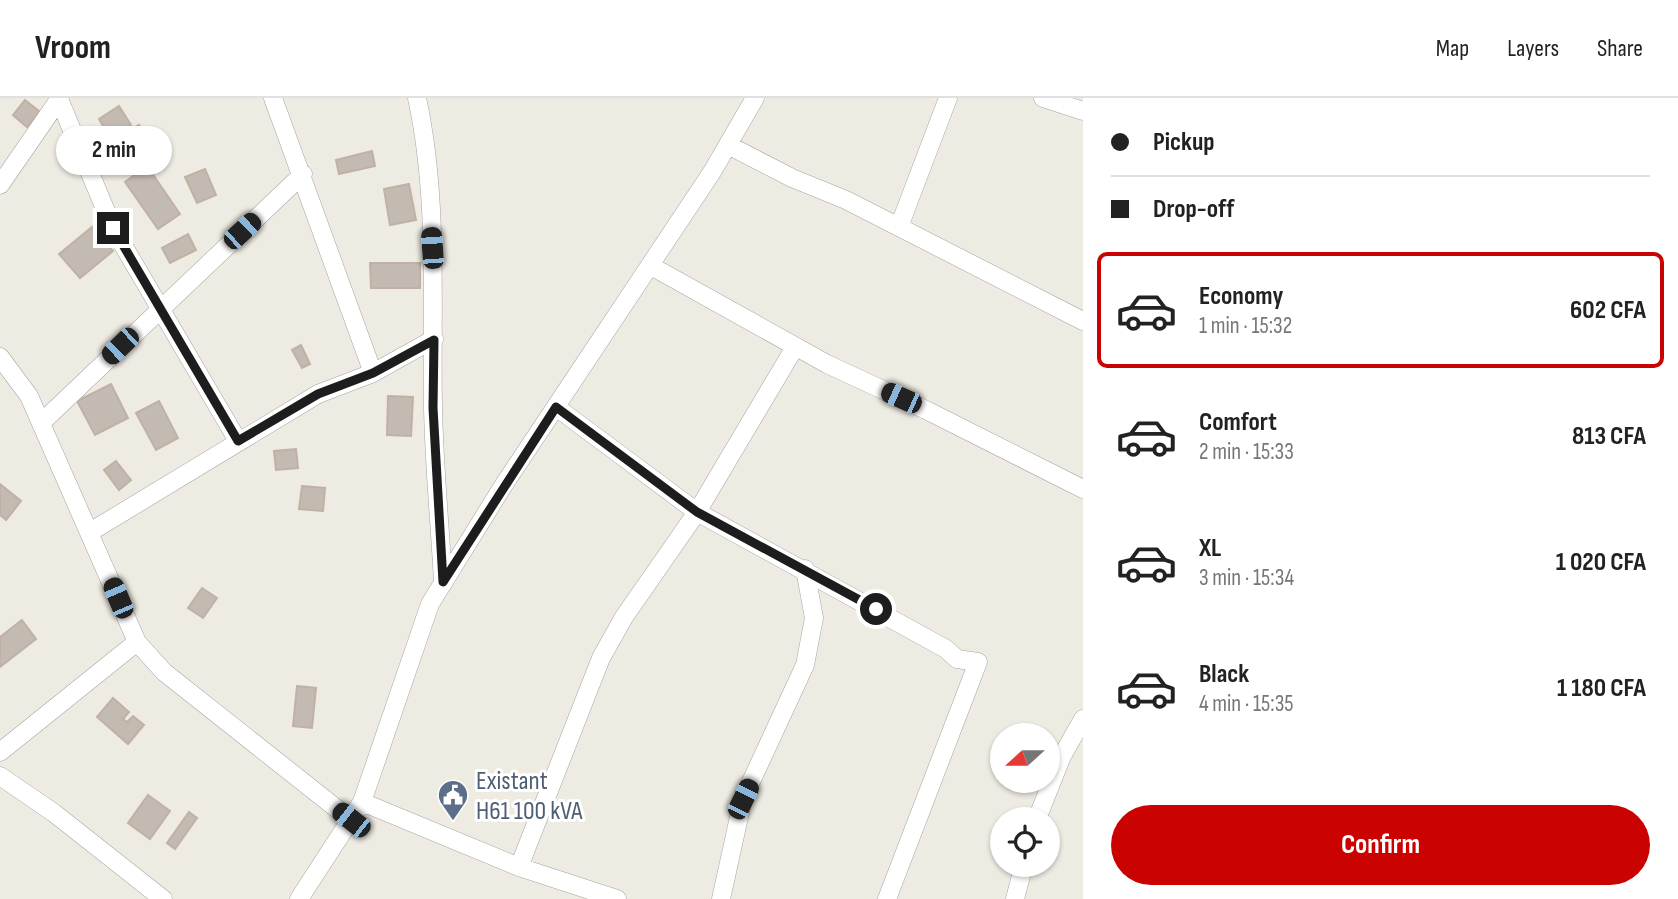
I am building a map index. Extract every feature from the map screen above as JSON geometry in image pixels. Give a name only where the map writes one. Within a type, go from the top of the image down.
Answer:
[{"type":"street","points":[[0,185],[60,98]]},
{"type":"street","points":[[60,98],[113,228],[238,441]]},
{"type":"street","points":[[273,98],[303,174],[373,373]]},
{"type":"street","points":[[417,98],[424,128],[434,275],[433,408],[443,582]]},
{"type":"street","points":[[299,899],[362,802],[430,604],[556,407],[651,266],[755,98]]},
{"type":"street","points":[[899,227],[948,98]]},
{"type":"street","points":[[1043,98],[1083,111]]},
{"type":"street","points":[[728,145],[899,227],[1083,321]]},
{"type":"street","points":[[41,423],[159,307],[303,174]]},
{"type":"street","points":[[651,266],[795,347],[1083,489]]},
{"type":"street","points":[[90,531],[318,394],[373,373],[434,340]]},
{"type":"street","points":[[519,867],[601,658],[624,617],[697,512],[795,347]]},
{"type":"street","points":[[0,357],[29,396],[137,642],[164,672],[351,820]]},
{"type":"street","points":[[556,407],[697,512],[805,569],[946,649],[957,659],[978,662],[887,899]]},
{"type":"street","points":[[720,899],[743,799],[805,665],[814,618],[805,569]]},
{"type":"street","points":[[0,752],[137,642]]},
{"type":"street","points":[[1042,807],[1062,756],[1081,727]]},
{"type":"street","points":[[0,776],[54,813],[163,899]]},
{"type":"street","points":[[362,802],[519,867],[617,899]]},
{"type":"street","points":[[1015,899],[1021,877]]},
{"type":"building","points":[[25,100],[40,112],[27,127],[13,115]]},
{"type":"building","points":[[119,106],[131,125],[110,138],[99,119]]},
{"type":"building","points":[[139,125],[145,137],[118,152],[112,140]]},
{"type":"building","points":[[372,151],[375,166],[339,174],[336,160]]},
{"type":"building","points":[[147,166],[180,214],[158,229],[125,182]]},
{"type":"building","points":[[205,169],[216,195],[197,203],[185,177]]},
{"type":"building","points":[[409,184],[416,220],[390,225],[384,189]]},
{"type":"building","points":[[92,227],[113,251],[80,278],[59,254]]},
{"type":"building","points":[[188,234],[196,250],[170,263],[162,248]]},
{"type":"building","points":[[370,263],[420,263],[420,288],[371,288]]},
{"type":"building","points":[[301,345],[310,364],[302,368],[292,350]]},
{"type":"building","points":[[111,384],[128,418],[95,435],[77,401]]},
{"type":"building","points":[[388,396],[413,397],[411,436],[387,435]]},
{"type":"building","points":[[159,401],[178,438],[156,450],[136,413]]},
{"type":"building","points":[[296,449],[298,468],[276,470],[274,451]]},
{"type":"building","points":[[116,461],[131,480],[119,490],[104,470]]},
{"type":"building","points":[[0,484],[21,501],[6,520],[0,515]]},
{"type":"building","points":[[302,486],[325,488],[323,511],[299,509]]},
{"type":"building","points":[[202,588],[217,598],[203,618],[188,608]]},
{"type":"building","points":[[22,620],[36,639],[0,667],[0,637]]},
{"type":"building","points":[[297,686],[316,688],[312,728],[293,726]]},
{"type":"building","points":[[113,698],[129,712],[123,719],[127,722],[133,716],[144,725],[128,744],[97,717]]},
{"type":"building","points":[[148,795],[170,811],[150,839],[128,823]]},
{"type":"building","points":[[189,812],[197,818],[175,849],[167,843]]},
{"type":"place","name":"Existant H61 100 kVA","points":[[453,822]]},
{"type":"route","points":[[113,228],[238,441],[318,394],[373,373],[434,340],[433,408],[443,582],[556,407],[697,512],[876,609]]}]
